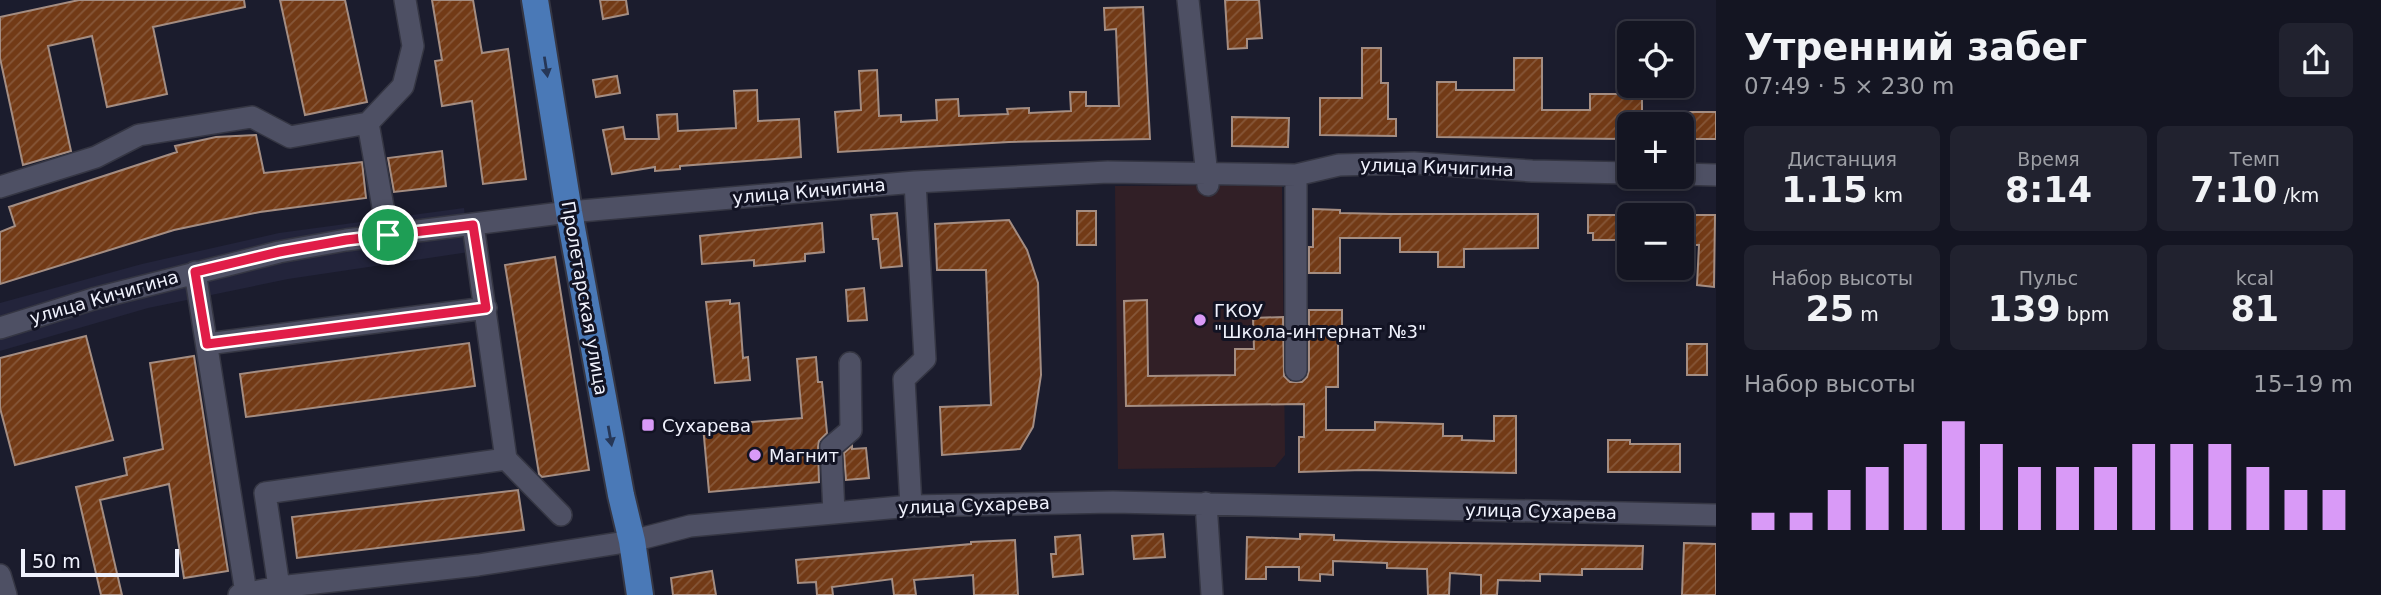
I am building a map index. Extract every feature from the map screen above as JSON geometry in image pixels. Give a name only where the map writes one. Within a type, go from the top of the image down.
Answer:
[{"type":"main road","name":"Пролетарская улица","points":[[534,0],[569,212],[640,595]]},
{"type":"street","points":[[0,187],[96,157],[139,135],[251,117],[290,137],[368,123],[402,86],[413,46],[405,0]]},
{"type":"street","points":[[1188,0],[1207,179]]},
{"type":"street","points":[[368,123],[388,235]]},
{"type":"street","name":"улица Кичигина","points":[[0,328],[93,299],[279,252],[569,212],[915,182],[1108,172],[1207,179],[1296,175],[1339,165],[1414,163],[1532,171],[1617,173]]},
{"type":"street","points":[[1694,174],[1716,175]]},
{"type":"street","points":[[1296,175],[1296,370]]},
{"type":"street","points":[[911,506],[904,379],[925,359],[915,182]]},
{"type":"street","points":[[473,225],[506,459],[561,515]]},
{"type":"street","points":[[195,272],[242,594]]},
{"type":"street","points":[[207,344],[486,308]]},
{"type":"street","points":[[834,513],[831,447],[851,430],[849,363]]},
{"type":"street","points":[[279,587],[265,493],[506,459]]},
{"type":"street","name":"улица Сухарева","points":[[242,594],[279,587],[478,565],[632,541],[690,526],[911,506],[1025,502],[1206,503],[1716,515]]},
{"type":"street","points":[[1206,503],[1212,595]]},
{"type":"street","points":[[0,576],[6,595]]},
{"type":"shaded area","name":"ГКОУ \"Школа-интернат №3\"","points":[[1282,185],[1285,455],[1275,467],[1118,469],[1115,186]]},
{"type":"shaded area","points":[[464,208],[469,252],[288,279],[148,308],[0,351],[0,303],[142,264],[279,233]]},
{"type":"building","points":[[79,0],[244,0],[245,7],[153,27],[167,94],[107,107],[92,36],[48,46],[71,151],[23,165],[0,58],[0,17]]},
{"type":"building","points":[[280,0],[345,0],[367,102],[305,115]]},
{"type":"building","points":[[432,0],[473,0],[482,53],[508,49],[526,179],[483,184],[472,101],[442,106],[435,61],[442,60]]},
{"type":"building","points":[[600,0],[626,0],[628,14],[603,19]]},
{"type":"building","points":[[1225,0],[1259,0],[1262,38],[1247,39],[1247,48],[1228,49]]},
{"type":"building","points":[[1143,7],[1150,139],[1009,142],[838,152],[835,112],[861,110],[859,71],[877,70],[879,116],[901,115],[901,122],[937,120],[936,100],[958,99],[959,116],[1008,114],[1007,109],[1029,108],[1029,113],[1071,111],[1070,92],[1086,92],[1086,106],[1119,106],[1116,29],[1105,30],[1104,8]]},
{"type":"building","points":[[1362,48],[1381,48],[1381,83],[1388,83],[1388,119],[1396,119],[1396,136],[1320,135],[1320,98],[1362,98]]},
{"type":"building","points":[[1514,58],[1542,58],[1542,110],[1590,110],[1590,94],[1617,94],[1617,98],[1642,98],[1642,112],[1617,112],[1617,139],[1437,137],[1437,82],[1456,82],[1456,90],[1514,90]]},
{"type":"building","points":[[617,76],[620,93],[596,97],[593,80]]},
{"type":"building","points":[[757,90],[758,121],[799,119],[801,157],[680,166],[680,169],[655,171],[655,167],[612,174],[603,130],[623,127],[625,139],[659,139],[657,115],[677,114],[678,131],[736,128],[734,91]]},
{"type":"building","points":[[1694,112],[1716,112],[1716,139],[1694,139]]},
{"type":"building","points":[[1232,117],[1289,118],[1288,147],[1232,146]]},
{"type":"building","points":[[256,135],[264,173],[362,162],[366,198],[260,212],[174,230],[0,284],[0,232],[15,226],[9,207],[177,152],[175,146],[216,137]]},
{"type":"building","points":[[442,151],[446,186],[394,192],[388,158]]},
{"type":"building","points":[[1313,209],[1340,210],[1340,213],[1538,214],[1538,248],[1464,249],[1464,267],[1438,267],[1438,252],[1400,252],[1400,238],[1340,238],[1340,273],[1309,273],[1309,247],[1313,247]]},
{"type":"building","points":[[1077,211],[1096,211],[1096,245],[1077,245]]},
{"type":"building","points":[[897,213],[902,266],[881,268],[878,239],[873,239],[871,215]]},
{"type":"building","points":[[1588,215],[1617,215],[1617,240],[1593,240],[1593,233],[1588,233]]},
{"type":"building","points":[[1694,215],[1715,215],[1714,287],[1697,285],[1699,245],[1694,245]]},
{"type":"building","points":[[1009,220],[1027,250],[1038,283],[1041,375],[1033,427],[1020,449],[942,455],[940,407],[991,405],[986,270],[937,270],[935,224]]},
{"type":"building","points":[[822,223],[824,252],[805,254],[805,261],[754,266],[754,260],[702,264],[700,236]]},
{"type":"building","points":[[555,257],[589,470],[542,477],[539,474],[505,265]]},
{"type":"building","points":[[864,288],[867,320],[848,321],[846,290]]},
{"type":"building","points":[[730,300],[730,304],[739,303],[743,358],[748,357],[750,380],[715,383],[706,302]]},
{"type":"building","points":[[1147,300],[1148,376],[1235,375],[1235,349],[1254,349],[1253,318],[1283,317],[1284,376],[1290,382],[1302,382],[1309,370],[1309,310],[1342,310],[1342,334],[1338,334],[1338,387],[1326,387],[1326,430],[1375,430],[1375,422],[1443,424],[1443,436],[1462,436],[1462,440],[1494,441],[1494,416],[1516,416],[1516,473],[1363,470],[1299,472],[1299,437],[1304,437],[1304,404],[1126,406],[1124,301]]},
{"type":"building","points":[[86,336],[113,440],[15,465],[0,408],[0,358]]},
{"type":"building","points":[[469,343],[475,386],[246,417],[240,374]]},
{"type":"building","points":[[1687,344],[1707,344],[1707,375],[1687,375]]},
{"type":"building","points":[[194,356],[228,571],[184,578],[169,484],[100,500],[122,595],[101,595],[76,487],[127,475],[124,458],[163,449],[150,363]]},
{"type":"building","name":"Магнит","points":[[816,357],[818,382],[822,382],[827,433],[819,441],[818,447],[819,482],[709,492],[703,426],[802,418],[797,359]]},
{"type":"building","points":[[1608,440],[1630,440],[1630,444],[1680,444],[1680,472],[1608,472]]},
{"type":"building","points":[[852,446],[852,449],[866,448],[869,478],[846,480],[844,453]]},
{"type":"building","points":[[518,490],[524,530],[297,558],[292,517]]},
{"type":"building","points":[[1163,534],[1165,557],[1134,559],[1132,536]]},
{"type":"building","points":[[1300,534],[1334,535],[1334,540],[1643,546],[1642,569],[1582,569],[1582,575],[1540,574],[1540,581],[1498,580],[1497,595],[1481,595],[1481,575],[1450,573],[1449,595],[1428,595],[1427,569],[1387,568],[1387,563],[1333,561],[1333,575],[1320,574],[1320,581],[1299,580],[1299,567],[1266,567],[1266,579],[1246,579],[1247,537],[1300,539]]},
{"type":"building","points":[[1080,535],[1083,574],[1053,577],[1051,554],[1056,554],[1055,537]]},
{"type":"building","points":[[1015,540],[1018,595],[974,595],[973,575],[914,580],[916,595],[894,595],[892,579],[832,587],[833,595],[817,595],[816,582],[798,583],[796,560]]},
{"type":"building","points":[[1684,543],[1716,544],[1716,595],[1682,595]]},
{"type":"building","points":[[712,571],[716,595],[673,595],[671,578]]},
{"type":"place","name":"ГКОУ \"Школа-интернат №3\"","points":[[1200,320]]},
{"type":"place","name":"Сухарева","points":[[648,425]]},
{"type":"place","name":"Магнит","points":[[755,455]]},
{"type":"route","points":[[473,225],[486,308],[207,344],[195,272],[279,252],[388,235],[473,225]]}]
